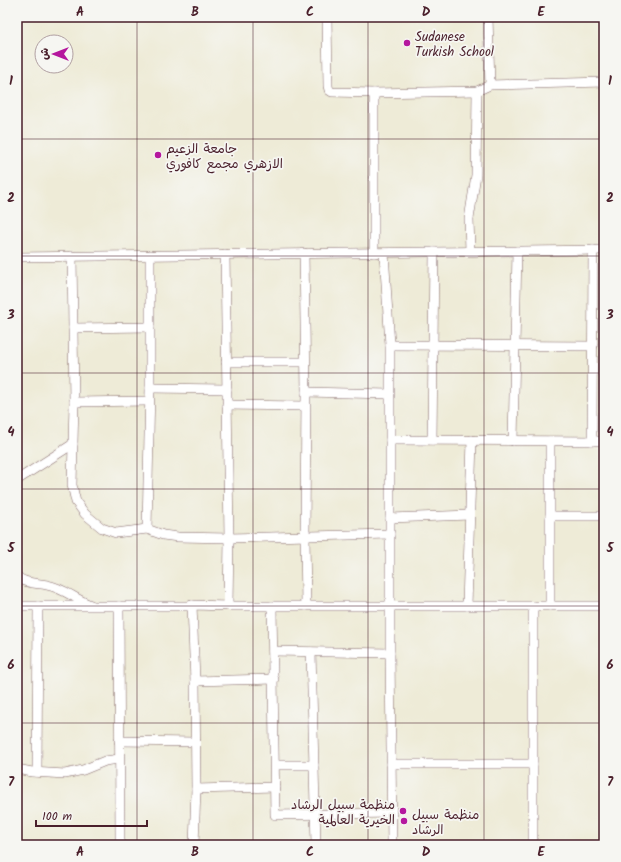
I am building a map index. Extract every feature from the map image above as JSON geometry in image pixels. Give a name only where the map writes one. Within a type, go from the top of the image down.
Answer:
[{"type":"street","points":[[327,17],[329,90],[332,92],[374,93],[477,91],[490,85],[604,82]]},
{"type":"street","points":[[488,17],[490,85]]},
{"type":"street","points":[[470,252],[469,219],[476,175],[477,91]]},
{"type":"street","points":[[374,93],[374,253]]},
{"type":"street","points":[[592,441],[593,250]]},
{"type":"street","points":[[17,257],[604,250]]},
{"type":"street","points":[[513,441],[517,251]]},
{"type":"street","points":[[384,252],[390,346],[390,653],[392,845]]},
{"type":"street","points":[[432,440],[434,252]]},
{"type":"street","points":[[225,254],[229,538],[228,606]]},
{"type":"street","points":[[304,254],[306,392],[306,606]]},
{"type":"street","points":[[147,529],[150,388],[150,255]]},
{"type":"street","points":[[72,256],[74,402],[72,486],[76,502],[85,514],[102,528],[116,533],[147,529],[163,535],[178,537],[229,538],[390,534]]},
{"type":"street","points":[[73,328],[150,328]]},
{"type":"street","points":[[390,346],[593,346]]},
{"type":"street","points":[[226,362],[305,362]]},
{"type":"street","points":[[150,388],[227,389]]},
{"type":"street","points":[[306,392],[390,394]]},
{"type":"street","points":[[74,402],[149,401]]},
{"type":"street","points":[[227,405],[305,406]]},
{"type":"street","points":[[390,440],[604,441]]},
{"type":"street","points":[[467,606],[472,440]]},
{"type":"street","points":[[550,441],[550,606]]},
{"type":"street","points":[[17,480],[73,444]]},
{"type":"street","points":[[390,518],[470,515]]},
{"type":"street","points":[[550,516],[604,516]]},
{"type":"street","points":[[17,576],[18,579],[24,581],[57,588],[70,593],[85,603],[94,606]]},
{"type":"street","points":[[192,605],[196,742],[196,789],[192,844]]},
{"type":"street","points":[[17,606],[604,606]]},
{"type":"street","points":[[37,772],[38,606]]},
{"type":"street","points":[[119,606],[120,841],[122,845]]},
{"type":"street","points":[[272,606],[275,815],[392,813]]},
{"type":"street","points":[[533,606],[533,845]]},
{"type":"street","points":[[273,652],[390,653]]},
{"type":"street","points":[[311,652],[316,845]]},
{"type":"street","points":[[195,681],[274,679]]},
{"type":"street","points":[[119,741],[196,742]]},
{"type":"street","points":[[17,769],[65,774],[83,770],[105,761],[119,759]]},
{"type":"street","points":[[275,764],[314,765]]},
{"type":"street","points":[[391,764],[533,764]]},
{"type":"street","points":[[196,789],[275,787]]},
{"type":"place","name":"Sudanese Turkish School","points":[[407,43]]},
{"type":"place","name":"جامعة الزعيم الازهري مجمع كافوري","points":[[158,155]]},
{"type":"place","name":"منظمة سبيل الرشاد الخيرية العالمية","points":[[403,811]]},
{"type":"place","name":"منظمة سبيل الرشاد","points":[[404,821]]}]
